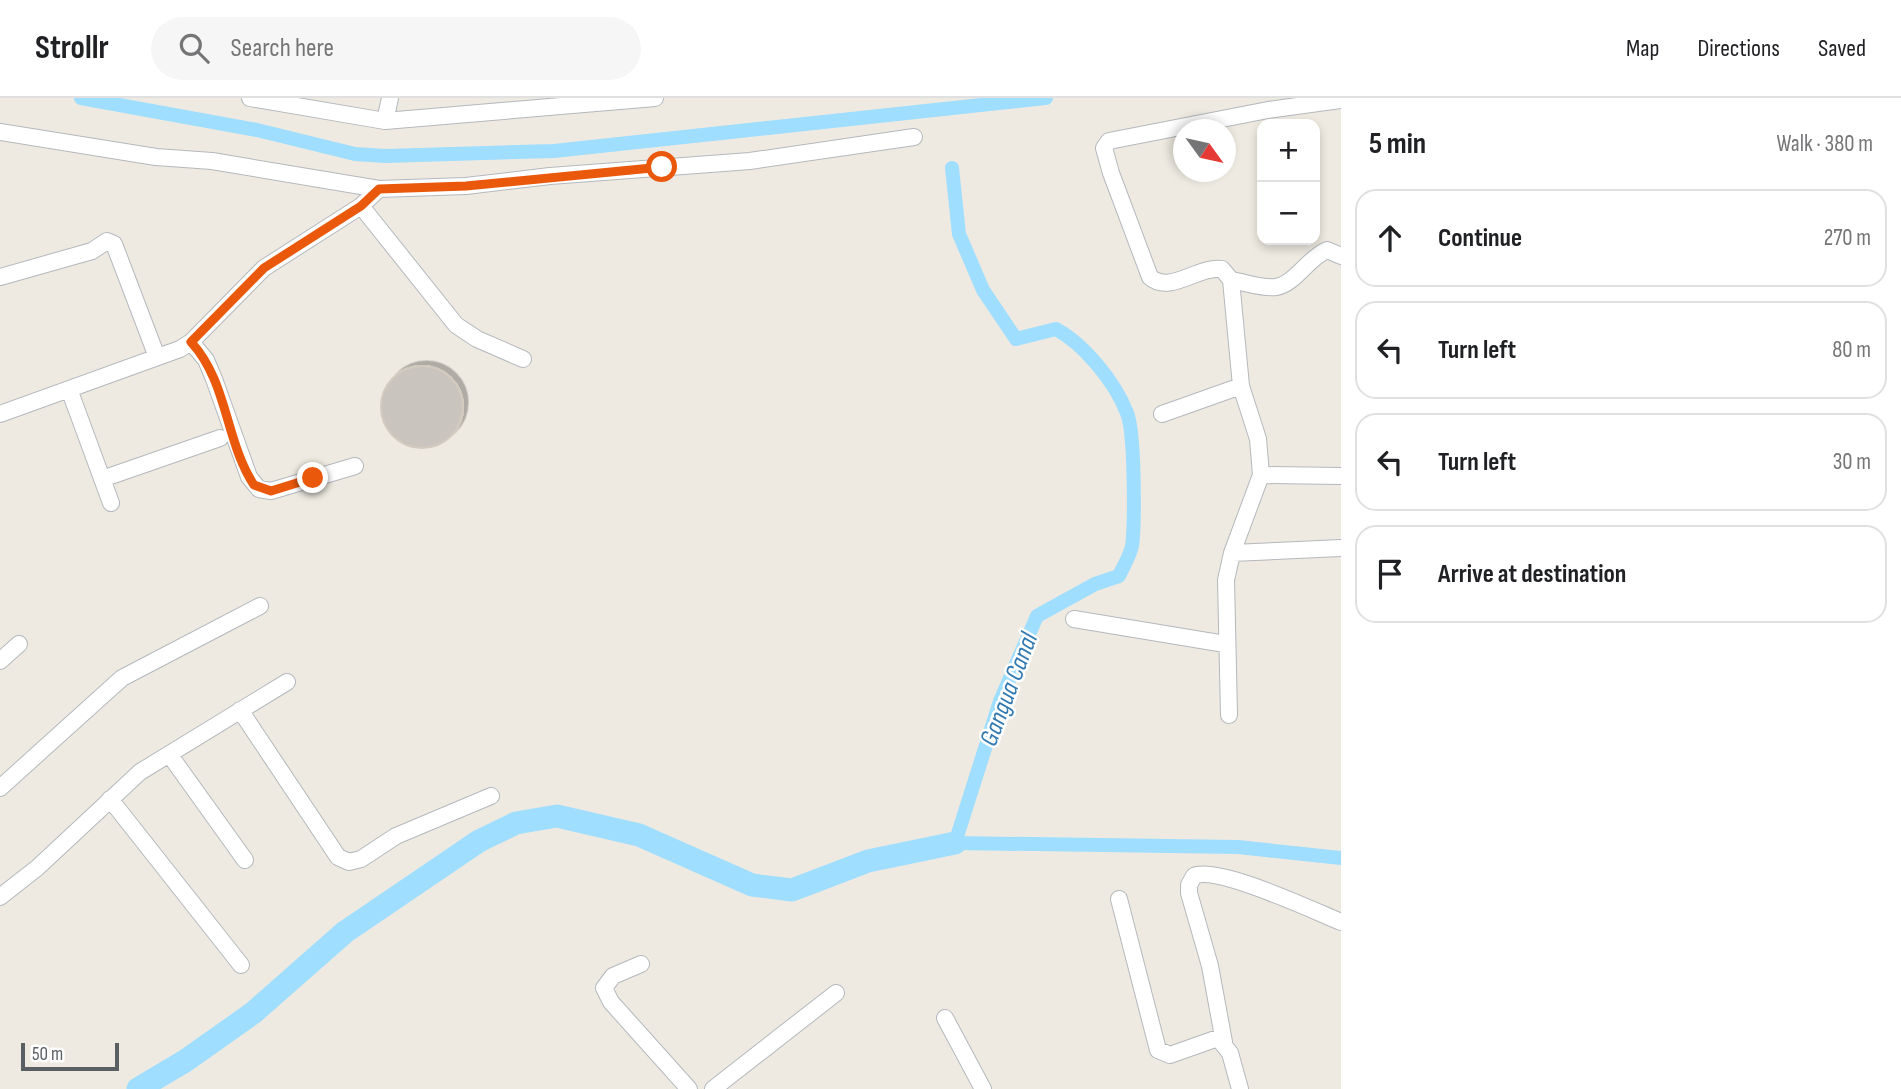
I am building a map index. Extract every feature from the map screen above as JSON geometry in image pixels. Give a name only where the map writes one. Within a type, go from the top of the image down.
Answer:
[{"type":"street","points":[[250,98],[385,121],[656,98]]},
{"type":"street","points":[[348,98],[349,115]]},
{"type":"street","points":[[385,121],[390,98]]},
{"type":"street","points":[[1229,715],[1225,643],[1226,580],[1232,553],[1261,475],[1258,439],[1241,386],[1231,280],[1222,269],[1214,268],[1167,283],[1156,282],[1150,277],[1111,173],[1105,145],[1109,141],[1164,129],[1341,100]]},
{"type":"street","points":[[0,132],[156,157],[212,161],[379,189],[466,186],[550,176],[750,161],[914,137]]},
{"type":"street","points":[[0,414],[191,342],[264,268],[361,206],[379,189]]},
{"type":"street","points":[[361,206],[456,325],[477,339],[523,359]]},
{"type":"street","points":[[0,277],[92,251],[107,241],[114,244],[157,357]]},
{"type":"street","points":[[1231,280],[1275,287],[1286,283],[1318,254],[1327,250],[1341,256]]},
{"type":"street","points":[[191,342],[206,360],[245,467],[259,489],[271,491],[355,466]]},
{"type":"street","points":[[1161,414],[1241,386]]},
{"type":"street","points":[[69,389],[111,503]]},
{"type":"street","points":[[102,479],[220,438]]},
{"type":"street","points":[[1261,475],[1341,476]]},
{"type":"street","points":[[1232,553],[1341,548]]},
{"type":"street","points":[[0,789],[122,678],[260,606]]},
{"type":"street","points":[[1074,619],[1225,643]]},
{"type":"street","points":[[0,660],[19,644]]},
{"type":"street","points":[[0,897],[37,868],[140,772],[287,682]]},
{"type":"street","points":[[240,710],[277,770],[338,857],[345,861],[361,859],[396,836],[491,796]]},
{"type":"street","points":[[169,754],[245,860]]},
{"type":"street","points":[[110,799],[241,965]]},
{"type":"street","points":[[1240,1089],[1230,1053],[1224,1042],[1210,966],[1189,893],[1189,885],[1194,876],[1212,874],[1242,882],[1341,922]]},
{"type":"street","points":[[1119,899],[1158,1050],[1170,1055],[1211,1039],[1219,1038],[1224,1042]]},
{"type":"street","points":[[641,964],[613,976],[604,988],[611,1002],[689,1089]]},
{"type":"street","points":[[713,1089],[836,993]]},
{"type":"street","points":[[945,1018],[983,1089]]},
{"type":"building","points":[[422,366],[438,369],[451,378],[460,391],[463,407],[460,423],[451,436],[438,445],[422,448],[406,445],[393,436],[384,423],[381,407],[384,391],[393,378],[406,369]]},
{"type":"waterway","points":[[81,98],[257,130],[355,154],[385,156],[554,151],[1046,98]]},
{"type":"waterway","name":"Gangua Canal","points":[[952,168],[959,234],[983,290],[1016,339],[1056,329],[1088,354],[1122,401],[1130,423],[1132,439],[1134,499],[1132,546],[1119,576],[1095,584],[1037,616],[1000,701],[955,843],[1238,847],[1341,858]]},
{"type":"waterway","points":[[138,1089],[185,1061],[253,1013],[345,932],[479,841],[516,823],[557,816],[639,835],[752,885],[792,890],[868,861],[955,843]]},
{"type":"route","points":[[313,478],[271,491],[264,491],[254,485],[206,360],[191,342],[248,281],[361,206],[379,189],[446,188],[662,167]]}]
